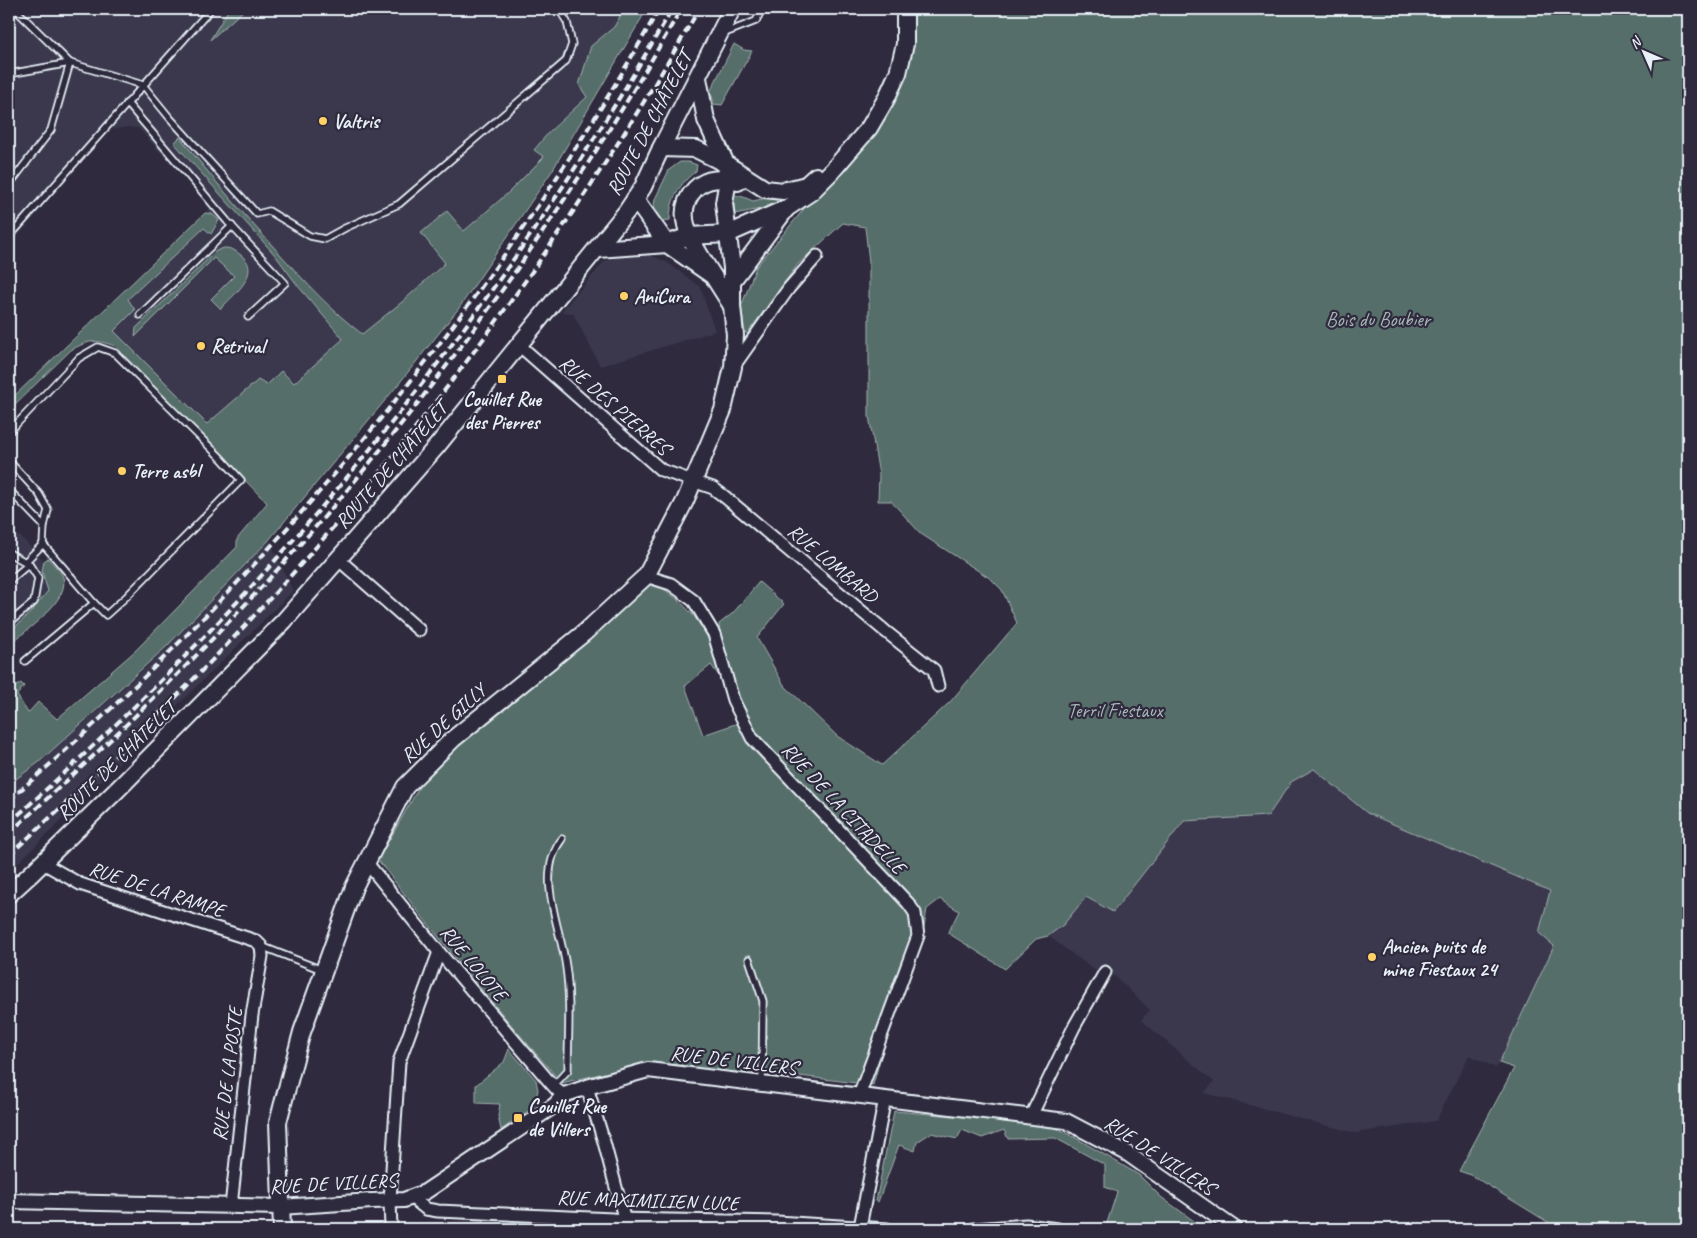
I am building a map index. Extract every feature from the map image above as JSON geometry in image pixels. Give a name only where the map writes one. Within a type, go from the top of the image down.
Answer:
[{"type":"main road","name":"ROUTE DE CHÂTELET","points":[[9,894],[118,789],[284,621],[438,446],[598,249],[635,199],[643,187],[732,9]]},
{"type":"main road","points":[[598,249],[667,244],[689,236],[728,234],[787,208],[811,192],[832,172],[870,128],[886,99],[898,73],[905,44],[905,9]]},
{"type":"main road","points":[[698,78],[706,120],[727,172]]},
{"type":"main road","points":[[661,148],[696,149],[727,172],[765,189],[783,191],[806,185],[870,128]]},
{"type":"main road","points":[[727,172],[701,183],[690,195],[684,210],[689,236],[732,306]]},
{"type":"main road","name":"RUE DE GILLY","points":[[282,1229],[278,1122],[302,1032],[354,888],[405,787],[452,739],[584,632],[646,576],[685,501],[723,410],[733,367],[735,335],[732,306],[732,268],[724,203],[727,172]]},
{"type":"main road","points":[[635,199],[667,244],[713,276]]},
{"type":"main road","points":[[732,282],[787,208]]},
{"type":"street","points":[[733,367],[789,288],[817,256]]},
{"type":"street","name":"RUE DES PIERRES","points":[[519,345],[661,470],[692,482]]},
{"type":"street","name":"RUE LOMBARD","points":[[692,482],[713,488],[725,497],[934,670],[938,686]]},
{"type":"street","points":[[338,559],[419,630]]},
{"type":"street","name":"RUE DE LA CITADELLE","points":[[646,576],[670,584],[694,601],[714,634],[733,700],[752,738],[908,903],[915,913],[918,936],[859,1096]]},
{"type":"street","name":"RUE DE LA RAMPE","points":[[42,863],[80,884],[256,941],[261,946]]},
{"type":"street","name":"RUE LOLOTE","points":[[367,863],[439,952],[553,1086],[564,1095]]},
{"type":"street","name":"RUE DE LA POSTE","points":[[231,1206],[252,1015],[262,956],[261,946]]},
{"type":"street","points":[[391,1229],[390,1200],[399,1062],[439,952]]},
{"type":"street","points":[[1031,1116],[1074,1027],[1105,972]]},
{"type":"street","name":"RUE DE VILLERS","points":[[9,1202],[280,1207],[404,1200],[425,1192],[555,1106],[564,1095],[648,1070],[1066,1121],[1125,1152],[1235,1229]]},
{"type":"street","points":[[587,1087],[626,1224]]},
{"type":"street","points":[[860,1227],[885,1098]]},
{"type":"street","name":"RUE MAXIMILIEN LUCE","points":[[411,1198],[426,1209],[438,1211],[626,1224],[887,1229]]},
{"type":"street","points":[[974,1229],[1026,1225],[1058,1229]]},
{"type":"lane","points":[[15,9],[70,63]]},
{"type":"lane","points":[[9,74],[70,63],[143,85],[169,117],[257,214],[269,211],[310,236],[325,239],[398,204],[566,61],[572,44],[567,22],[559,9]]},
{"type":"lane","points":[[718,36],[756,21],[762,9]]},
{"type":"lane","points":[[9,237],[209,10]]},
{"type":"lane","points":[[9,185],[51,130],[70,63]]},
{"type":"lane","points":[[127,103],[232,226],[284,283],[248,317]]},
{"type":"lane","points":[[140,315],[232,226]]},
{"type":"lane","points":[[9,432],[79,358],[98,347],[114,353],[241,480],[106,615],[42,544]]},
{"type":"lane","points":[[9,461],[39,494],[48,510],[42,544],[9,581]]},
{"type":"lane","points":[[9,490],[44,526]]},
{"type":"lane","points":[[9,554],[27,563],[38,578],[34,602],[9,623]]},
{"type":"lane","points":[[24,662],[94,603]]},
{"type":"lane","points":[[553,1086],[568,1070],[566,966],[553,907],[550,871],[551,857],[562,839]]},
{"type":"lane","points":[[261,946],[324,971]]},
{"type":"lane","points":[[749,959],[764,1001],[762,1083]]},
{"type":"shaded area","points":[[9,9],[624,9],[614,27],[591,46],[586,66],[587,97],[549,132],[534,150],[544,157],[508,193],[464,231],[421,233],[445,263],[402,302],[362,334],[303,279],[226,196],[179,138],[174,144],[275,255],[298,286],[343,339],[294,383],[266,385],[258,380],[207,424],[114,331],[135,310],[128,299],[204,228],[211,234],[212,214],[205,213],[211,207],[138,128],[127,127],[109,130],[9,246]]},
{"type":"shaded area","points":[[642,251],[668,263],[700,287],[715,331],[600,366],[573,313],[561,312],[605,261]]},
{"type":"shaded area","points":[[20,536],[44,561],[48,591],[34,613],[9,636],[9,537]]},
{"type":"shaded area","points":[[269,540],[293,591],[9,872],[9,784],[38,763],[151,663]]},
{"type":"shaded area","points":[[1314,769],[1367,813],[1551,891],[1539,933],[1555,945],[1499,1063],[1496,1068],[1469,1055],[1436,1121],[1355,1133],[1204,1093],[1214,1082],[1141,1020],[1150,1010],[1116,977],[1092,968],[1048,936],[1063,925],[1086,897],[1113,912],[1184,821],[1268,816],[1291,782]]},
{"type":"green space","points":[[229,9],[245,9],[210,40]]},
{"type":"green space","points":[[624,9],[647,9],[552,171],[459,308],[269,540],[166,647],[38,763],[9,784],[9,691],[21,683],[24,686],[17,695],[28,713],[38,702],[57,719],[135,651],[237,547],[237,539],[267,503],[115,346],[102,342],[93,342],[83,344],[71,350],[9,410],[9,401],[205,213],[212,214],[219,220],[211,234],[204,228],[128,299],[135,310],[114,331],[207,424],[258,380],[267,385],[281,371],[294,383],[343,339],[298,286],[275,255],[174,143],[180,137],[229,197],[299,275],[329,306],[362,334],[402,302],[445,263],[421,233],[447,211],[464,231],[508,193],[544,157],[534,150],[549,132],[587,97],[579,85],[591,46],[614,27]]},
{"type":"green space","name":"Bois du Boubier","points":[[914,9],[1688,9],[1688,1229],[1559,1229],[1471,1175],[1459,1171],[1514,1068],[1499,1063],[1554,946],[1539,933],[1550,891],[1367,813],[1314,769],[1291,782],[1268,816],[1184,821],[1113,912],[1086,897],[1063,925],[1048,936],[1036,939],[1005,969],[948,933],[959,911],[940,899],[927,909],[924,927],[883,1049],[873,1085],[791,1075],[729,1072],[647,1063],[562,1083],[468,973],[378,860],[422,782],[469,733],[602,627],[653,582],[677,599],[690,612],[702,627],[714,652],[722,680],[711,665],[685,686],[703,735],[738,723],[752,722],[742,703],[720,645],[719,624],[733,613],[759,582],[784,604],[757,638],[784,685],[837,736],[882,765],[950,702],[1017,623],[1002,590],[991,579],[921,534],[891,501],[878,501],[879,475],[869,416],[869,262],[865,227],[843,223],[798,264],[747,334],[745,332],[741,307],[756,267],[808,204],[905,73]]},
{"type":"green space","points":[[734,44],[744,50],[752,51],[722,105],[713,104],[710,92]]},
{"type":"green space","points":[[680,162],[689,162],[697,165],[696,171],[677,192],[670,212],[670,220],[660,221],[654,206],[655,199],[669,170]]},
{"type":"green space","points":[[734,196],[741,196],[753,201],[775,196],[777,199],[776,204],[734,214]]},
{"type":"green space","points":[[224,248],[234,250],[242,256],[247,262],[249,269],[244,283],[221,309],[211,299],[234,276],[214,258],[135,337],[136,328],[216,251]]},
{"type":"green space","points":[[48,558],[63,577],[64,586],[60,595],[45,614],[9,645],[9,633],[30,613],[48,591],[42,572],[44,561]]},
{"type":"green space","points":[[509,1049],[536,1080],[538,1090],[534,1107],[501,1130],[498,1116],[500,1104],[476,1103],[476,1085],[504,1062]]},
{"type":"green space","points":[[894,1111],[1048,1124],[1139,1175],[1161,1197],[1205,1229],[1108,1228],[1106,1226],[1117,1192],[1105,1187],[1105,1165],[1055,1138],[1008,1139],[1004,1130],[982,1138],[962,1130],[957,1139],[931,1133],[917,1142],[915,1151],[899,1145],[878,1202],[876,1201]]},
{"type":"railway","points":[[9,800],[105,714],[197,624],[285,531],[369,433],[448,332],[523,227],[594,120],[659,9]]},
{"type":"railway","points":[[9,823],[123,718],[232,608],[301,531],[404,408],[500,279],[545,213],[589,146],[672,9]]},
{"type":"railway","points":[[9,833],[105,745],[198,654],[287,559],[372,460],[457,352],[536,241],[611,127],[681,9]]},
{"type":"railway","points":[[9,855],[129,744],[206,667],[280,588],[370,484],[422,420],[521,287],[614,150],[699,9]]},
{"type":"place","name":"Valtris","points":[[323,121]]},
{"type":"place","name":"AniCura","points":[[624,296]]},
{"type":"place","name":"Retrival","points":[[201,346]]},
{"type":"place","name":"Couillet Rue des Pierres","points":[[502,379]]},
{"type":"place","name":"Terre asbl","points":[[122,471]]},
{"type":"place","name":"Ancien puits de mine Fiestaux 24","points":[[1372,957]]},
{"type":"place","name":"Couillet Rue de Villers","points":[[518,1118]]},
{"type":"park label","name":"Terril Fiestaux","points":[[1115,710]]}]
